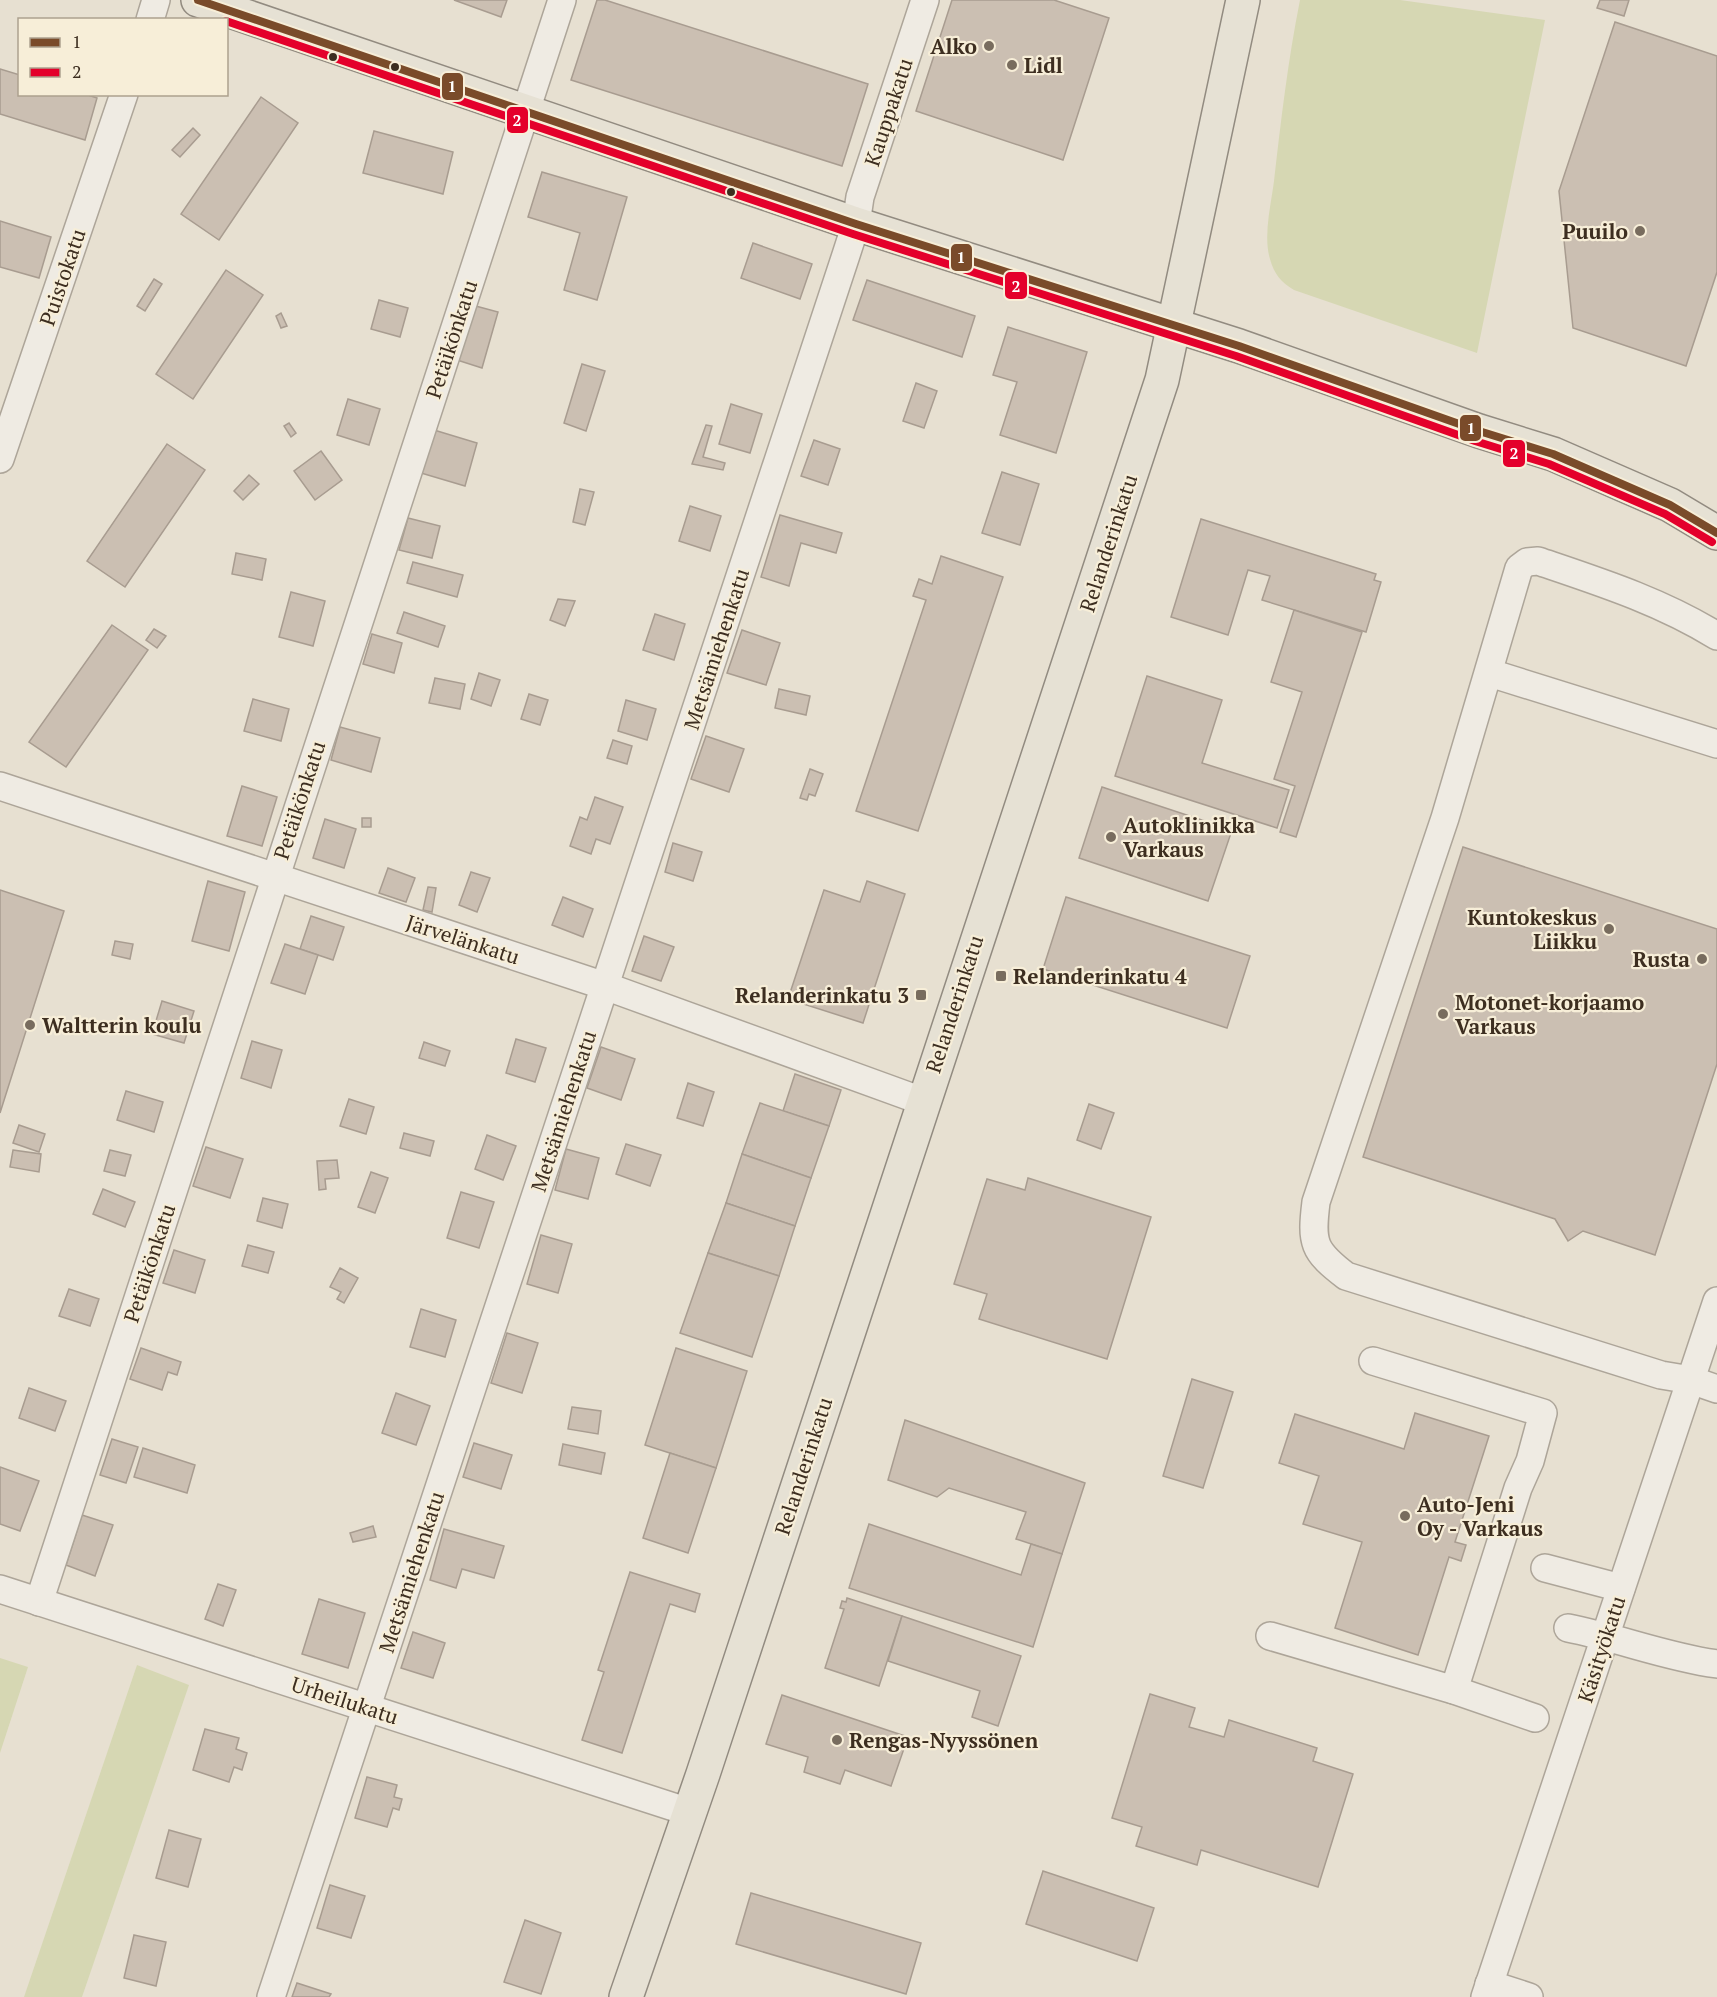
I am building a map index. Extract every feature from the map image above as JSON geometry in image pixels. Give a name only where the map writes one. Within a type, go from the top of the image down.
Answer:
[{"type":"main road","points":[[198,0],[856,225],[1173,326],[1552,454],[1670,505],[1717,533]]},
{"type":"main road","name":"Relanderinkatu","points":[[626,1997],[1162,380],[1243,0]]},
{"type":"street","points":[[151,18],[156,0]]},
{"type":"street","name":"Petäikönkatu","points":[[39,1602],[562,0]]},
{"type":"street","name":"Kauppakatu","points":[[856,225],[860,197],[925,0]]},
{"type":"street","name":"Puistokatu","points":[[0,459],[123,96]]},
{"type":"street","name":"Metsämiehenkatu","points":[[271,1997],[856,225]]},
{"type":"street","points":[[1717,636],[1672,610],[1624,589],[1538,561],[1527,562],[1519,568],[1445,818],[1316,1202],[1312,1232],[1323,1258],[1346,1276],[1661,1375],[1691,1380],[1717,1389]]},
{"type":"street","points":[[1490,672],[1717,744]]},
{"type":"street","name":"Järvelänkatu","points":[[0,786],[605,986],[922,1101]]},
{"type":"street","name":"Käsityökatu","points":[[1487,1990],[1717,1301]]},
{"type":"street","points":[[1373,1361],[1543,1413],[1454,1690]]},
{"type":"street","points":[[1545,1568],[1621,1588]]},
{"type":"street","name":"Urheilukatu","points":[[0,1589],[689,1812]]},
{"type":"street","points":[[1568,1628],[1606,1635],[1688,1660],[1717,1664]]},
{"type":"street","points":[[1270,1636],[1454,1690],[1535,1718]]},
{"type":"street","points":[[1487,1990],[1529,1997]]},
{"type":"green space","points":[[1300,0],[1400,0],[1545,20],[1477,353],[1294,290],[1276,273],[1268,250],[1268,220],[1288,68]]},
{"type":"green space","points":[[0,1658],[28,1667],[0,1753]]},
{"type":"green space","points":[[137,1665],[189,1685],[82,1997],[24,1997]]},
{"type":"building","points":[[454,0],[507,0],[501,17]]},
{"type":"building","points":[[597,0],[605,0],[868,84],[842,166],[571,80]]},
{"type":"building","name":"Lidl","points":[[952,0],[1054,0],[1109,18],[1063,160],[916,111]]},
{"type":"building","points":[[1600,0],[1629,0],[1624,16],[1597,8]]},
{"type":"building","name":"Puuilo","points":[[1615,22],[1717,56],[1717,272],[1686,366],[1573,328],[1559,191]]},
{"type":"building","points":[[0,69],[18,74],[18,96],[91,96],[97,98],[85,140],[0,114]]},
{"type":"building","points":[[261,97],[298,123],[219,240],[181,214]]},
{"type":"building","points":[[193,128],[200,135],[180,157],[172,150]]},
{"type":"building","points":[[374,131],[453,152],[443,194],[363,173]]},
{"type":"building","points":[[542,172],[627,197],[597,300],[564,290],[580,233],[528,217]]},
{"type":"building","points":[[0,221],[51,237],[39,278],[0,267]]},
{"type":"building","points":[[753,243],[812,264],[800,299],[741,278]]},
{"type":"building","points":[[226,270],[263,295],[193,399],[156,374]]},
{"type":"building","points":[[154,279],[162,284],[145,311],[137,306]]},
{"type":"building","points":[[867,280],[975,316],[962,357],[853,320]]},
{"type":"building","points":[[379,300],[408,308],[400,337],[371,329]]},
{"type":"building","points":[[472,305],[498,312],[482,368],[457,360]]},
{"type":"building","points":[[281,313],[287,326],[281,328],[276,316]]},
{"type":"building","points":[[1008,327],[1087,352],[1056,453],[1000,435],[1017,382],[993,375]]},
{"type":"building","points":[[582,364],[605,371],[586,431],[564,423]]},
{"type":"building","points":[[916,383],[937,391],[924,428],[903,421]]},
{"type":"building","points":[[348,399],[380,409],[369,445],[337,435]]},
{"type":"building","points":[[731,404],[762,414],[750,453],[719,444]]},
{"type":"building","points":[[289,423],[296,433],[291,437],[284,426]]},
{"type":"building","points":[[706,425],[712,426],[703,457],[725,463],[723,470],[692,464]]},
{"type":"building","points":[[434,430],[477,443],[465,486],[421,473]]},
{"type":"building","points":[[814,440],[840,449],[828,485],[801,476]]},
{"type":"building","points":[[167,444],[205,470],[125,587],[87,561]]},
{"type":"building","points":[[321,451],[342,480],[315,500],[294,471]]},
{"type":"building","points":[[1002,472],[1039,484],[1020,545],[982,533]]},
{"type":"building","points":[[249,475],[259,484],[243,500],[234,491]]},
{"type":"building","points":[[580,489],[594,492],[585,525],[573,522]]},
{"type":"building","points":[[690,506],[721,516],[710,551],[679,541]]},
{"type":"building","points":[[780,515],[842,533],[836,553],[801,543],[789,586],[761,577]]},
{"type":"building","points":[[408,518],[440,526],[432,558],[399,550]]},
{"type":"building","points":[[1201,519],[1376,574],[1374,580],[1381,582],[1366,632],[1262,600],[1270,576],[1248,570],[1228,635],[1171,617]]},
{"type":"building","points":[[236,553],[266,559],[262,580],[232,574]]},
{"type":"building","points":[[941,556],[1003,577],[918,831],[856,811],[926,600],[913,596],[919,579],[932,584]]},
{"type":"building","points":[[413,562],[463,575],[457,597],[407,583]]},
{"type":"building","points":[[291,592],[325,601],[313,646],[279,637]]},
{"type":"building","points":[[558,599],[575,601],[565,626],[550,620]]},
{"type":"building","points":[[1294,610],[1362,632],[1296,837],[1280,832],[1295,786],[1274,779],[1302,692],[1271,682]]},
{"type":"building","points":[[404,612],[445,626],[438,647],[397,633]]},
{"type":"building","points":[[655,614],[685,624],[674,660],[643,650]]},
{"type":"building","points":[[112,625],[148,650],[66,767],[29,742]]},
{"type":"building","points":[[154,629],[166,636],[157,648],[146,640]]},
{"type":"building","points":[[742,630],[780,643],[766,685],[727,673]]},
{"type":"building","points":[[372,634],[402,643],[394,673],[363,664]]},
{"type":"building","points":[[479,673],[500,680],[491,706],[471,699]]},
{"type":"building","points":[[1147,676],[1222,700],[1202,763],[1289,790],[1277,828],[1115,776]]},
{"type":"building","points":[[435,678],[465,684],[460,709],[429,703]]},
{"type":"building","points":[[779,689],[810,696],[806,715],[775,708]]},
{"type":"building","points":[[529,694],[548,700],[540,725],[521,719]]},
{"type":"building","points":[[253,699],[289,709],[281,741],[244,731]]},
{"type":"building","points":[[626,700],[656,709],[647,740],[618,731]]},
{"type":"building","points":[[340,727],[380,738],[371,772],[331,760]]},
{"type":"building","points":[[706,736],[744,749],[729,792],[691,779]]},
{"type":"building","points":[[613,740],[632,746],[627,764],[607,758]]},
{"type":"building","points":[[810,769],[823,774],[815,796],[809,794],[807,800],[800,798]]},
{"type":"building","points":[[242,786],[277,797],[262,846],[227,836]]},
{"type":"building","points":[[1102,787],[1232,830],[1208,901],[1079,858]]},
{"type":"building","points":[[595,797],[623,807],[610,844],[596,839],[591,854],[570,846],[580,817],[587,820]]},
{"type":"building","points":[[362,818],[371,818],[371,827],[362,827]]},
{"type":"building","points":[[325,819],[356,829],[344,868],[313,858]]},
{"type":"building","points":[[673,843],[702,852],[693,881],[665,872]]},
{"type":"building","points":[[1463,847],[1717,929],[1717,1064],[1655,1255],[1583,1231],[1568,1241],[1555,1219],[1363,1157]]},
{"type":"building","points":[[388,868],[415,878],[406,902],[379,893]]},
{"type":"building","points":[[471,872],[490,878],[477,912],[459,905]]},
{"type":"building","points":[[208,881],[245,892],[229,951],[192,941]]},
{"type":"building","points":[[867,881],[905,894],[863,1023],[788,999],[824,890],[860,902]]},
{"type":"building","points":[[428,887],[436,888],[432,912],[423,910]]},
{"type":"building","points":[[0,890],[64,911],[0,1113]]},
{"type":"building","points":[[563,897],[593,909],[583,937],[552,925]]},
{"type":"building","points":[[1066,897],[1250,956],[1227,1028],[1043,969]]},
{"type":"building","points":[[311,916],[344,927],[333,960],[300,949]]},
{"type":"building","points":[[644,936],[674,947],[661,981],[632,971]]},
{"type":"building","points":[[115,941],[133,944],[130,959],[112,955]]},
{"type":"building","points":[[285,944],[318,955],[305,994],[271,983]]},
{"type":"building","points":[[162,1001],[194,1011],[184,1043],[152,1034]]},
{"type":"building","points":[[516,1039],[546,1048],[535,1082],[506,1073]]},
{"type":"building","points":[[252,1041],[282,1050],[271,1088],[241,1078]]},
{"type":"building","points":[[424,1042],[450,1051],[445,1066],[419,1058]]},
{"type":"building","points":[[601,1047],[635,1059],[621,1100],[587,1088]]},
{"type":"building","points":[[795,1074],[841,1090],[829,1126],[783,1111]]},
{"type":"building","points":[[688,1083],[714,1092],[703,1126],[677,1118]]},
{"type":"building","points":[[126,1091],[163,1102],[154,1132],[117,1120]]},
{"type":"building","points":[[349,1099],[374,1107],[366,1134],[340,1126]]},
{"type":"building","points":[[760,1103],[829,1126],[811,1178],[742,1154]]},
{"type":"building","points":[[1089,1104],[1114,1113],[1101,1149],[1077,1140]]},
{"type":"building","points":[[19,1125],[45,1134],[39,1152],[13,1143]]},
{"type":"building","points":[[404,1133],[434,1141],[430,1156],[400,1148]]},
{"type":"building","points":[[487,1135],[516,1146],[503,1180],[475,1169]]},
{"type":"building","points":[[626,1144],[661,1155],[650,1186],[616,1174]]},
{"type":"building","points":[[206,1147],[243,1159],[230,1198],[193,1186]]},
{"type":"building","points":[[566,1149],[599,1158],[588,1199],[555,1190]]},
{"type":"building","points":[[13,1150],[41,1154],[39,1172],[10,1167]]},
{"type":"building","points":[[110,1150],[131,1155],[125,1176],[104,1171]]},
{"type":"building","points":[[742,1154],[811,1178],[795,1226],[726,1203]]},
{"type":"building","points":[[337,1160],[339,1178],[325,1179],[326,1189],[319,1190],[317,1161]]},
{"type":"building","points":[[371,1172],[388,1178],[375,1213],[358,1207]]},
{"type":"building","points":[[1028,1178],[1151,1217],[1107,1359],[979,1319],[987,1294],[954,1284],[987,1179],[1025,1190]]},
{"type":"building","points":[[103,1189],[135,1202],[125,1227],[93,1214]]},
{"type":"building","points":[[461,1192],[494,1202],[479,1248],[447,1238]]},
{"type":"building","points":[[263,1198],[288,1204],[282,1228],[257,1221]]},
{"type":"building","points":[[726,1203],[795,1226],[779,1276],[708,1253]]},
{"type":"building","points":[[541,1235],[572,1244],[558,1293],[527,1284]]},
{"type":"building","points":[[248,1245],[274,1252],[268,1273],[242,1266]]},
{"type":"building","points":[[174,1250],[205,1260],[195,1293],[163,1283]]},
{"type":"building","points":[[708,1253],[779,1276],[752,1357],[680,1333]]},
{"type":"building","points":[[340,1268],[358,1278],[344,1303],[337,1299],[341,1292],[330,1287]]},
{"type":"building","points":[[69,1289],[99,1299],[90,1326],[59,1316]]},
{"type":"building","points":[[421,1309],[456,1320],[445,1357],[410,1347]]},
{"type":"building","points":[[507,1333],[538,1343],[522,1393],[491,1383]]},
{"type":"building","points":[[141,1348],[181,1362],[177,1375],[168,1372],[162,1390],[130,1379]]},
{"type":"building","points":[[676,1348],[747,1371],[716,1468],[645,1445]]},
{"type":"building","points":[[1192,1379],[1233,1392],[1203,1488],[1163,1476]]},
{"type":"building","points":[[29,1388],[66,1401],[55,1431],[19,1418]]},
{"type":"building","points":[[396,1393],[430,1406],[416,1445],[382,1433]]},
{"type":"building","points":[[572,1407],[601,1411],[598,1434],[568,1429]]},
{"type":"building","points":[[1415,1413],[1489,1436],[1455,1542],[1466,1545],[1461,1561],[1449,1557],[1418,1655],[1335,1628],[1362,1542],[1303,1524],[1319,1476],[1279,1463],[1295,1414],[1404,1449]]},
{"type":"building","points":[[905,1420],[1085,1483],[1062,1554],[1016,1539],[1026,1512],[949,1488],[937,1497],[888,1480]]},
{"type":"building","points":[[112,1439],[138,1447],[126,1483],[100,1475]]},
{"type":"building","points":[[474,1443],[512,1455],[501,1489],[463,1477]]},
{"type":"building","points":[[563,1444],[605,1453],[601,1474],[559,1465]]},
{"type":"building","points":[[143,1448],[195,1465],[187,1493],[134,1477]]},
{"type":"building","points":[[670,1453],[716,1468],[688,1553],[643,1538]]},
{"type":"building","points":[[0,1467],[39,1481],[20,1531],[0,1524]]},
{"type":"building","points":[[82,1515],[113,1525],[95,1576],[66,1565]]},
{"type":"building","points":[[869,1524],[1021,1575],[1031,1544],[1062,1554],[1033,1647],[849,1588]]},
{"type":"building","points":[[373,1526],[376,1537],[353,1542],[350,1533]]},
{"type":"building","points":[[444,1529],[504,1546],[494,1578],[462,1569],[456,1588],[430,1580]]},
{"type":"building","points":[[630,1572],[700,1594],[695,1612],[670,1604],[622,1753],[582,1740],[604,1672],[598,1670]]},
{"type":"building","points":[[218,1584],[236,1590],[223,1626],[205,1619]]},
{"type":"building","points":[[847,1598],[902,1616],[879,1686],[825,1668],[844,1609],[840,1608],[842,1601],[846,1602]]},
{"type":"building","points":[[319,1599],[365,1613],[348,1668],[302,1654]]},
{"type":"building","points":[[902,1616],[1021,1656],[998,1726],[972,1717],[980,1691],[888,1661]]},
{"type":"building","points":[[413,1632],[445,1643],[433,1678],[401,1668]]},
{"type":"building","points":[[1150,1694],[1195,1708],[1189,1727],[1224,1737],[1229,1720],[1317,1748],[1313,1761],[1353,1774],[1318,1887],[1201,1850],[1197,1865],[1136,1846],[1142,1827],[1112,1818]]},
{"type":"building","name":"Rengas-Nyyssönen","points":[[782,1695],[908,1737],[891,1786],[845,1770],[840,1784],[804,1772],[808,1757],[766,1744]]},
{"type":"building","points":[[205,1729],[239,1738],[236,1749],[247,1753],[242,1770],[234,1767],[229,1782],[193,1770]]},
{"type":"building","points":[[367,1777],[397,1785],[394,1797],[402,1799],[399,1810],[393,1808],[387,1827],[355,1818]]},
{"type":"building","points":[[169,1830],[201,1839],[188,1887],[156,1878]]},
{"type":"building","points":[[1043,1871],[1154,1908],[1137,1961],[1026,1924]]},
{"type":"building","points":[[330,1885],[365,1896],[351,1938],[317,1928]]},
{"type":"building","points":[[751,1893],[921,1943],[906,1994],[736,1944]]},
{"type":"building","points":[[525,1920],[561,1933],[541,1994],[504,1982]]},
{"type":"building","points":[[134,1935],[166,1942],[156,1986],[124,1978]]},
{"type":"building","points":[[297,1983],[331,1994],[329,1997],[292,1997]]},
{"type":"transit line","name":"1","points":[[198,0],[856,224],[1239,346],[1479,431],[1553,454],[1670,505],[1717,533]]},
{"type":"transit line","name":"2","points":[[228,22],[853,234],[1236,356],[1475,441],[1549,464],[1665,514],[1712,542]]},
{"type":"place","name":"Alko","points":[[989,46]]},
{"type":"place","name":"Lidl","points":[[1012,65]]},
{"type":"place","name":"Puuilo","points":[[1640,231]]},
{"type":"place","name":"Autoklinikka Varkaus","points":[[1111,837]]},
{"type":"place","name":"Kuntokeskus Liikku","points":[[1609,929]]},
{"type":"place","name":"Rusta","points":[[1702,959]]},
{"type":"place","name":"Relanderinkatu 4","points":[[1001,976]]},
{"type":"place","name":"Relanderinkatu 3","points":[[921,995]]},
{"type":"place","name":"Motonet-korjaamo Varkaus","points":[[1443,1014]]},
{"type":"place","name":"Waltterin koulu","points":[[30,1025]]},
{"type":"place","name":"Auto-Jeni Oy - Varkaus","points":[[1405,1516]]},
{"type":"place","name":"Rengas-Nyyssönen","points":[[837,1740]]}]
